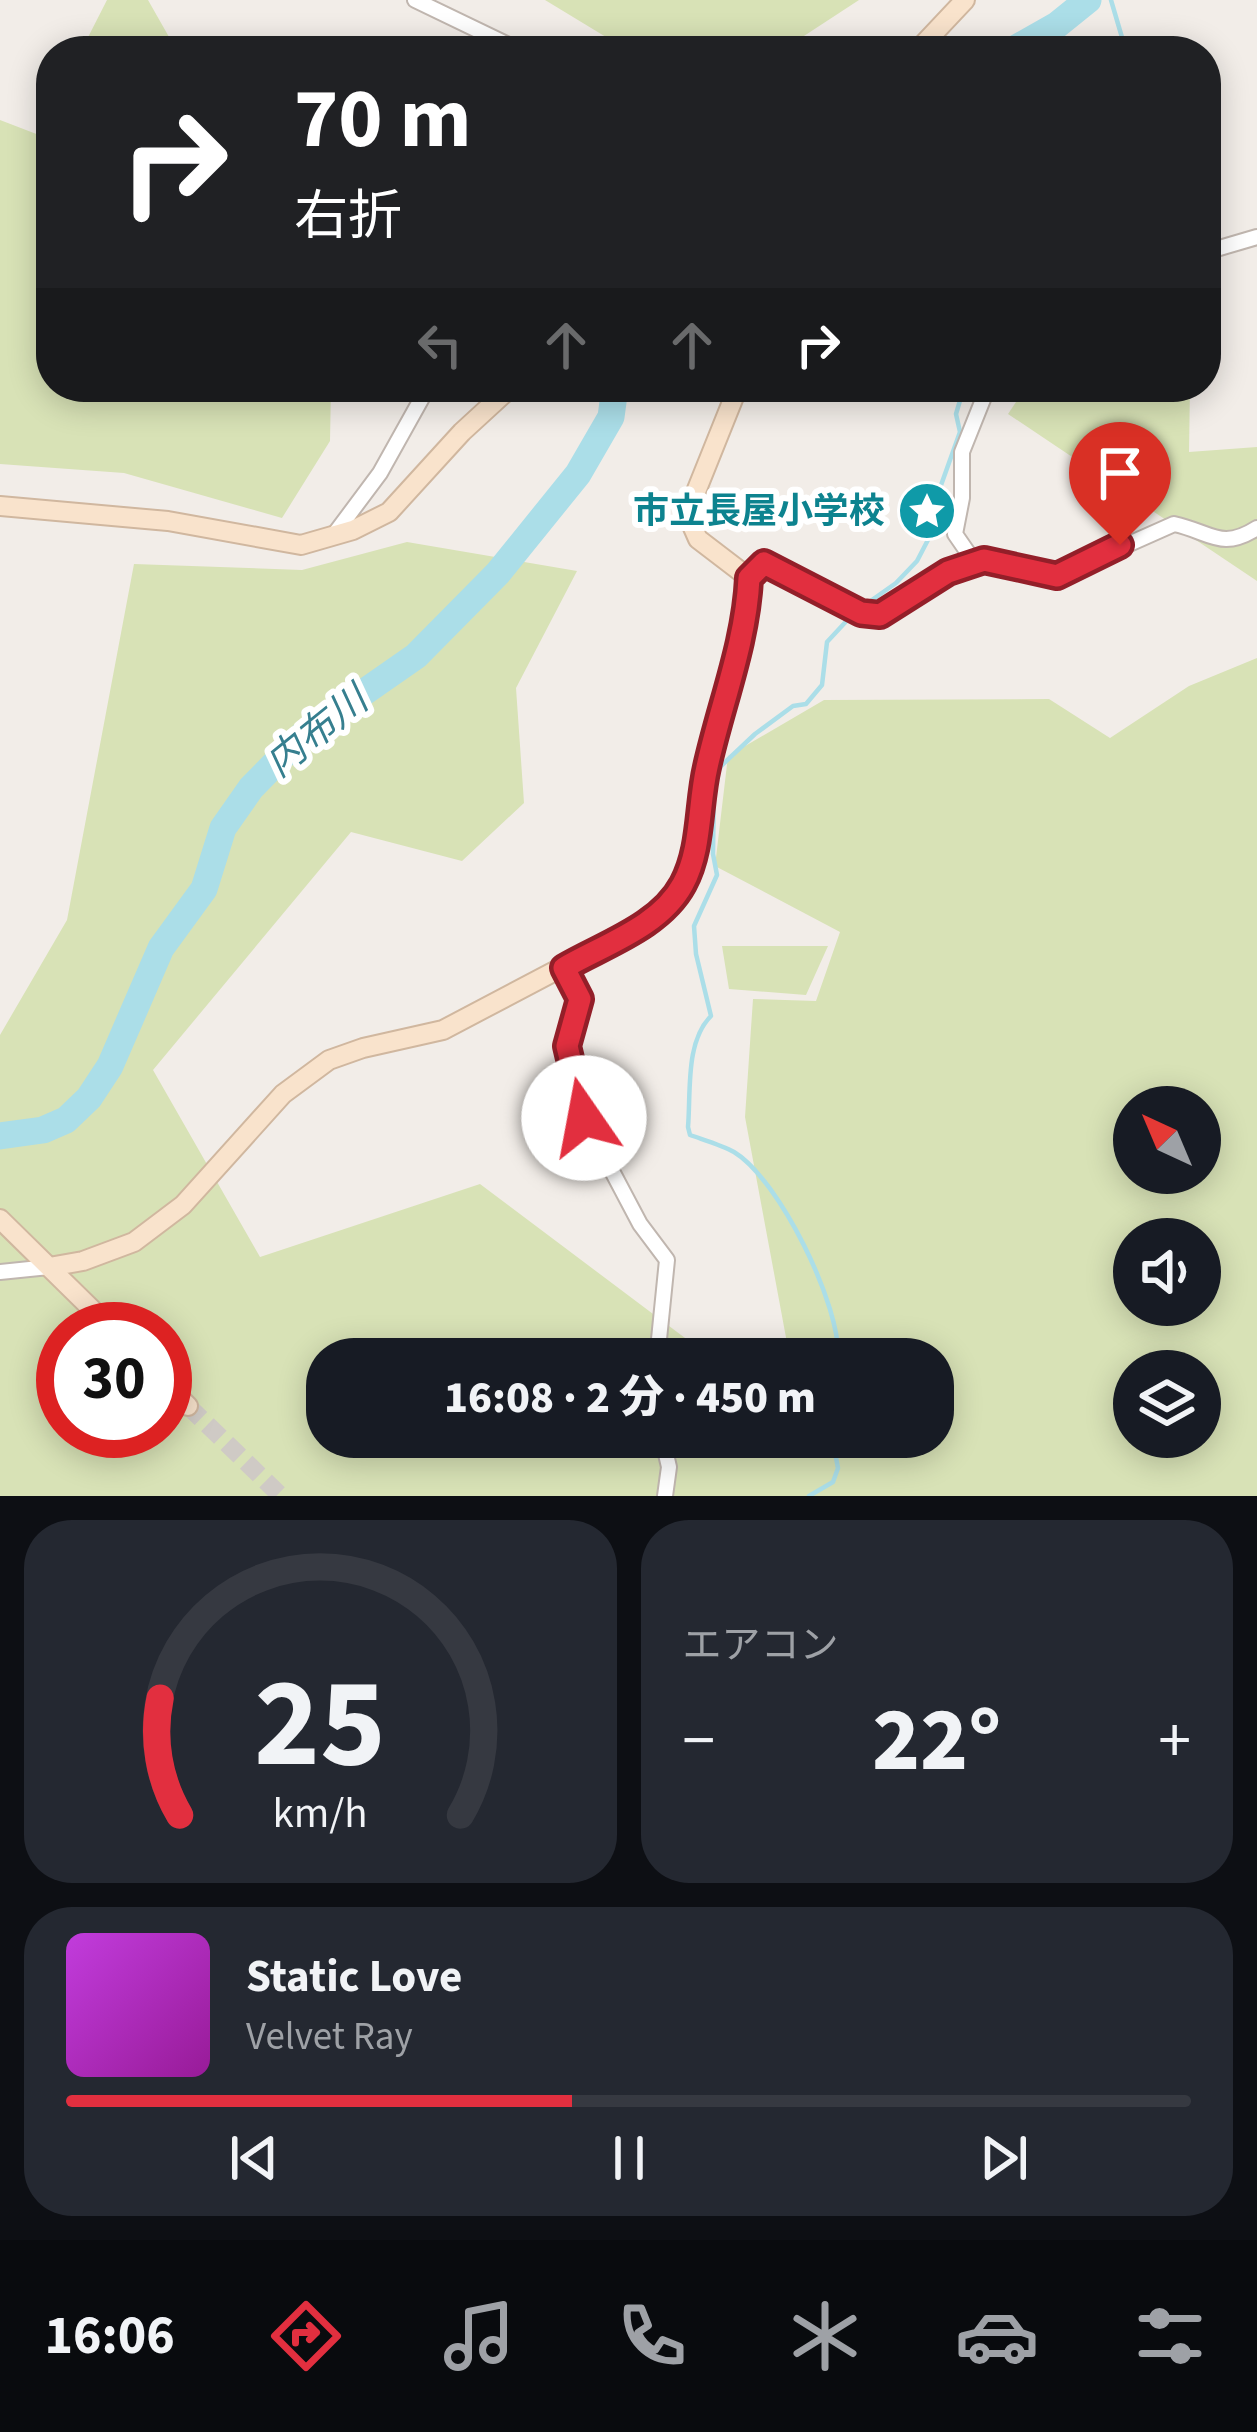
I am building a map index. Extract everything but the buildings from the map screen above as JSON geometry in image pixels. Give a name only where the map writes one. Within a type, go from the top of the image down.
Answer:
[{"type":"street","points":[[415,0],[490,36]]},
{"type":"street","points":[[931,36],[965,0]]},
{"type":"street","points":[[1221,248],[1257,237]]},
{"type":"street","points":[[334,536],[380,473],[420,402]]},
{"type":"street","points":[[0,506],[169,521],[301,545],[389,512],[495,402]]},
{"type":"street","points":[[732,402],[687,514],[698,539],[749,578]]},
{"type":"street","points":[[975,563],[956,534],[962,452],[982,402]]},
{"type":"street","points":[[0,1271],[83,1261],[134,1242],[183,1205],[283,1094],[328,1060],[443,1030],[650,922],[683,885],[695,845],[706,770],[748,610],[749,578],[764,563],[861,613],[880,615],[948,572],[975,563],[994,561],[1057,576],[1174,524],[1237,541],[1257,528]]},
{"type":"street","points":[[564,968],[580,999],[567,1046],[584,1118],[640,1224],[667,1260],[659,1338]]},
{"type":"street","points":[[1,1220],[85,1302]]},
{"type":"street","points":[[665,1496],[667,1458]]},
{"type":"green space","points":[[107,0],[148,0],[168,36],[89,36]]},
{"type":"green space","points":[[545,0],[859,0],[804,36],[604,36]]},
{"type":"green space","points":[[0,120],[36,134],[36,402],[331,402],[330,441],[282,518],[124,473],[0,464]]},
{"type":"green space","points":[[1016,402],[1190,402],[1189,452],[1257,447],[1257,581],[1008,414]]},
{"type":"green space","points":[[407,542],[577,571],[516,688],[524,803],[462,861],[351,832],[153,1070],[260,1257],[480,1184],[685,1338],[306,1338],[306,1458],[954,1458],[954,1338],[786,1338],[745,1117],[753,999],[816,1001],[840,932],[715,866],[728,756],[824,700],[1049,699],[1110,738],[1189,686],[1257,658],[1257,1496],[0,1496],[0,1035],[67,920],[134,564],[302,570]]},
{"type":"green space","points":[[722,946],[828,946],[806,995],[729,989]]},
{"type":"waterway","name":"内布川","points":[[1038,36],[1088,0]]},
{"type":"waterway","points":[[1111,0],[1122,36]]},
{"type":"waterway","name":"内布川","points":[[0,1136],[43,1130],[66,1120],[89,1098],[110,1066],[161,948],[204,889],[223,828],[251,788],[304,734],[416,656],[498,573],[578,474],[611,417],[613,402]]},
{"type":"waterway","points":[[862,607],[896,583],[917,561],[930,536],[935,502],[960,432],[956,414],[960,402]]},
{"type":"waterway","points":[[837,1338],[819,1278],[770,1188],[729,1149],[690,1135],[688,1127],[693,1053],[711,1016],[694,926],[717,875],[714,783],[721,766],[755,734],[793,706],[806,704],[822,685],[827,642],[853,614]]},
{"type":"waterway","points":[[809,1496],[833,1482],[836,1458]]},
{"type":"tunnel","points":[[192,1410],[281,1496]]},
{"type":"place","name":"市立長屋小学校","points":[[927,511]]},
{"type":"route","points":[[584,1118],[567,1046],[580,999],[564,968],[650,922],[683,885],[695,845],[706,770],[748,610],[749,578],[764,563],[861,613],[880,615],[948,572],[984,560],[1057,576],[1120,545]]}]
